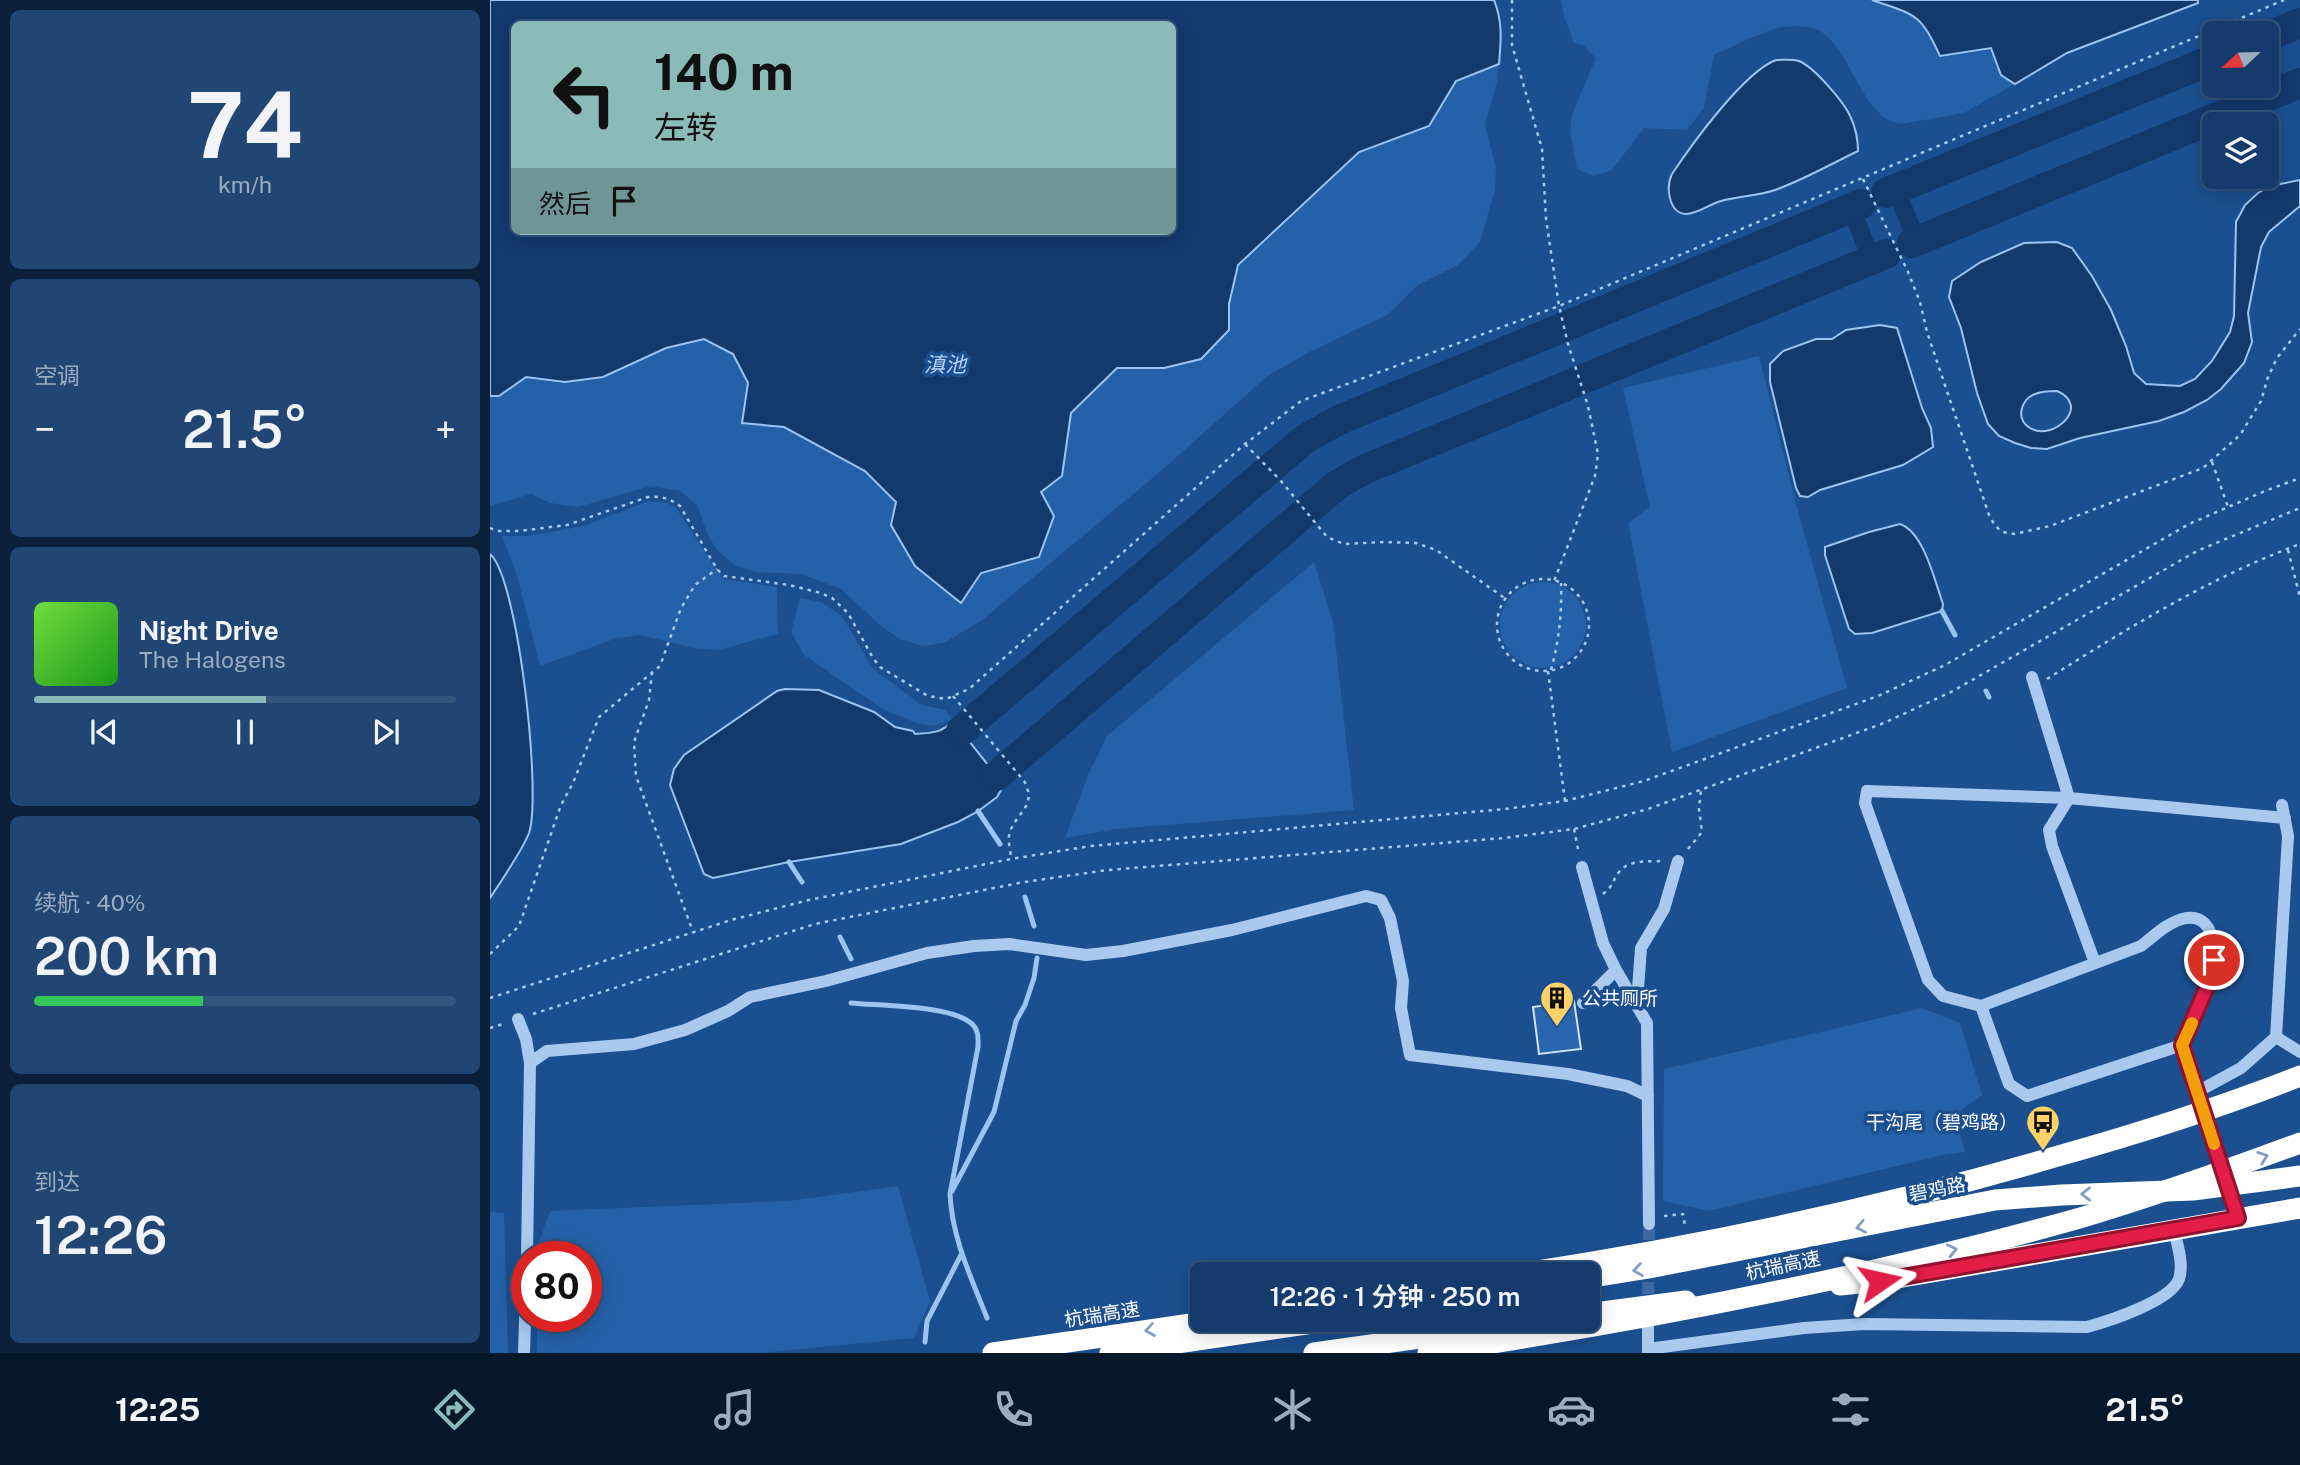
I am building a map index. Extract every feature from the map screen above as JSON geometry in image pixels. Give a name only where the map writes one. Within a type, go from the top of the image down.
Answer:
[{"type":"highway","points":[[1960,1184],[2208,1097],[2300,1061]]},
{"type":"highway","name":"杭瑞高速","points":[[1585,1262],[1768,1229],[1960,1184],[2163,1125],[2300,1076]]},
{"type":"highway","name":"杭瑞高速","points":[[1428,1353],[1719,1303],[1961,1248],[2094,1213],[2202,1179],[2300,1143]]},
{"type":"highway","name":"碧鸡路","points":[[1600,1277],[1995,1200],[2193,1190],[2300,1176]]},
{"type":"highway","points":[[1600,1312],[1880,1281],[2300,1208]]},
{"type":"highway","name":"杭瑞高速","points":[[993,1353],[1190,1324]]},
{"type":"highway","points":[[1110,1353],[1252,1332]]},
{"type":"highway","points":[[1314,1353],[1463,1332]]},
{"type":"street","points":[[2033,682],[2069,798],[2049,830],[2052,846],[2095,963]]},
{"type":"street","points":[[2197,1092],[2241,1068],[2276,1037],[2288,836],[2283,811],[2069,798],[1867,791],[1865,803],[1928,980],[1943,996],[1981,1006],[2141,946],[2181,919],[2197,918],[2205,924],[2213,940],[2214,960],[2209,982],[2182,1045],[2197,1092],[2227,1186],[2238,1218]]},
{"type":"street","points":[[1649,1221],[1647,1023],[1638,989],[1641,948],[1664,909],[1678,861]]},
{"type":"street","points":[[1582,867],[1603,943],[1647,1023]]},
{"type":"street","points":[[530,1063],[547,1051],[634,1044],[685,1030],[728,1011],[750,997],[826,981],[927,953],[1009,944],[1086,955],[1124,951],[1231,930],[1366,896],[1381,900],[1390,918],[1403,981],[1401,1008],[1410,1055],[1569,1074],[1627,1086],[1648,1096]]},
{"type":"street","points":[[1583,1003],[1616,970]]},
{"type":"street","points":[[1981,1006],[2009,1084],[2027,1096],[2182,1045]]},
{"type":"street","points":[[518,1019],[526,1039],[530,1063],[527,1241]]},
{"type":"street","points":[[2276,1037],[2300,1052]]},
{"type":"street","points":[[1648,1323],[1648,1351],[1804,1328],[1864,1324],[2087,1327],[2113,1320],[2166,1294],[2178,1282],[2181,1265],[2174,1229]]},
{"type":"street","points":[[524,1353],[525,1332]]},
{"type":"path","points":[[1512,0],[1512,45],[1542,149],[1546,219],[1559,306],[1588,406],[1598,454],[1595,476],[1554,581]]},
{"type":"path","points":[[490,528],[497,531],[519,531],[567,525],[618,506],[658,496],[671,499],[680,506],[717,569],[724,576],[789,585],[832,598],[848,613],[880,667],[928,696],[946,699],[969,689],[1245,444],[1301,401],[1559,306],[2284,0]]},
{"type":"path","points":[[1863,179],[1920,302],[1927,332],[1989,515],[1995,526],[2003,532],[2014,534],[2050,526],[2188,474],[2212,462],[2240,435],[2261,401],[2267,377],[2277,358],[2300,329]]},
{"type":"path","points":[[1245,444],[1281,481],[1327,537],[1344,544],[1384,541],[1416,543],[1436,550],[1506,598]]},
{"type":"path","points":[[2212,462],[2228,507]]},
{"type":"path","points":[[490,999],[693,933],[809,900],[1011,859],[1091,846],[1566,802],[1644,781],[1878,696],[1945,665],[2189,524],[2300,478]]},
{"type":"path","points":[[490,1028],[816,924],[1024,882],[1108,870],[1574,830],[1648,809],[1884,723],[1953,691],[2197,551],[2300,508]]},
{"type":"path","points":[[2033,682],[2225,575],[2300,544]]},
{"type":"path","points":[[2287,548],[2300,597]]},
{"type":"path","points":[[490,954],[519,926],[561,805],[573,783],[599,717],[660,666],[681,608],[695,585],[717,569]]},
{"type":"path","points":[[1534,580],[1554,581],[1572,590],[1584,606],[1587,636],[1572,661],[1550,671],[1533,670],[1514,661],[1501,644],[1497,624],[1499,613],[1506,598],[1516,588],[1534,580]]},
{"type":"path","points":[[1561,583],[1559,639],[1550,671],[1566,802]]},
{"type":"path","points":[[652,672],[649,700],[634,742],[636,776],[693,933]]},
{"type":"path","points":[[953,696],[1029,790],[1029,800],[1009,836],[1011,859]]},
{"type":"path","points":[[1574,830],[1582,867],[1603,895],[1614,886],[1619,871],[1633,862],[1678,861],[1702,832],[1699,809],[1701,790]]},
{"type":"path","points":[[1649,1221],[1683,1214],[1684,1219]]},
{"type":"shaded area","points":[[1561,0],[1872,0],[1915,17],[1927,31],[1940,56],[1991,48],[2001,75],[2015,84],[1964,113],[1901,124],[1887,119],[1875,108],[1836,46],[1825,34],[1805,27],[1778,28],[1714,55],[1704,108],[1687,130],[1644,128],[1612,170],[1594,176],[1577,169],[1570,132],[1572,114],[1596,58],[1583,45],[1574,43]]},
{"type":"shaded area","points":[[1499,64],[1485,125],[1496,168],[1495,190],[1480,242],[1458,265],[1418,285],[1387,315],[1307,353],[1265,378],[1161,471],[982,620],[944,643],[922,646],[900,639],[881,626],[841,589],[801,574],[755,572],[734,565],[717,550],[708,535],[697,505],[680,491],[651,486],[578,507],[550,503],[531,494],[490,506],[490,396],[499,396],[526,377],[565,382],[603,377],[666,348],[704,339],[733,354],[748,383],[743,423],[784,427],[865,471],[896,503],[961,603],[981,573],[1039,557],[1041,492],[1062,476],[1071,413],[1117,368],[1164,368],[1229,330],[1229,304],[1238,265],[1359,152],[1429,126],[1456,81]]},
{"type":"shaded area","points":[[1759,356],[1796,504],[1847,688],[1672,752],[1628,523],[1650,507],[1623,388]]},
{"type":"shaded area","points":[[649,501],[668,503],[676,508],[723,579],[777,587],[778,634],[718,650],[693,648],[641,635],[617,638],[540,666],[517,576],[502,536],[529,536],[583,526]]},
{"type":"shaded area","points":[[1314,562],[1333,622],[1354,810],[1116,829],[1065,838],[1088,775],[1107,736]]},
{"type":"shaded area","points":[[1543,582],[1560,585],[1579,601],[1586,625],[1583,642],[1567,661],[1543,668],[1526,665],[1507,649],[1500,625],[1503,608],[1519,589]]},
{"type":"shaded area","points":[[800,598],[821,602],[842,616],[873,669],[922,705],[945,710],[952,719],[934,726],[916,723],[881,708],[804,655],[791,632]]},
{"type":"shaded area","points":[[1922,1008],[1960,1023],[1982,1095],[1955,1115],[1965,1152],[1709,1211],[1663,1201],[1664,1069]]},
{"type":"shaded area","points":[[898,1186],[930,1301],[914,1338],[760,1353],[537,1353],[537,1332],[602,1332],[602,1241],[540,1241],[550,1211],[789,1201]]},
{"type":"shaded area","points":[[490,1212],[504,1213],[508,1353],[490,1353]]},
{"type":"water","name":"滇池","points":[[490,0],[1494,0],[1500,24],[1499,64],[1456,81],[1429,126],[1359,152],[1238,265],[1229,304],[1229,330],[1201,359],[1164,368],[1117,368],[1071,413],[1062,476],[1041,492],[1054,516],[1039,557],[981,573],[961,603],[915,566],[891,525],[896,502],[865,471],[784,427],[742,423],[748,383],[733,354],[704,339],[666,348],[603,377],[565,382],[526,377],[499,396],[490,396]]},
{"type":"water","points":[[1872,0],[2198,0],[2198,3],[2067,53],[2015,84],[2001,75],[1991,48],[1940,56],[1927,31],[1915,18]]},
{"type":"water","points":[[1776,60],[1799,61],[1813,70],[1828,86],[1851,118],[1858,151],[1775,190],[1721,201],[1690,214],[1675,209],[1670,198],[1672,174],[1734,93],[1763,67]]},
{"type":"water","points":[[2300,180],[2300,206],[2269,232],[2261,247],[2248,313],[2252,342],[2244,363],[2221,389],[2184,412],[2159,421],[2080,438],[2047,449],[2015,443],[1999,436],[1988,424],[1977,393],[1961,328],[1949,297],[1952,281],[1981,262],[2024,243],[2057,242],[2072,248],[2111,310],[2134,373],[2146,384],[2180,386],[2195,379],[2212,361],[2230,332],[2234,316],[2236,222],[2245,205],[2265,189],[2279,189],[2279,184]],"holes":[[[2057,391],[2067,397],[2071,405],[2065,420],[2049,430],[2030,428],[2022,420],[2023,405],[2035,394]]]},
{"type":"water","points":[[1880,325],[1897,328],[1931,428],[1933,447],[1903,465],[1820,490],[1808,497],[1800,496],[1770,382],[1770,364],[1783,351],[1816,339],[1832,339],[1846,330]]},
{"type":"water","points":[[1900,524],[1916,537],[1922,547],[1943,604],[1942,611],[1872,633],[1855,634],[1849,629],[1825,555],[1825,547]]},
{"type":"water","points":[[490,554],[500,571],[510,602],[518,642],[530,734],[532,811],[529,833],[490,898]]},
{"type":"water","points":[[819,690],[874,712],[895,727],[913,731],[915,734],[940,730],[953,721],[1004,785],[997,797],[977,812],[901,844],[789,862],[713,878],[704,874],[670,785],[674,769],[684,755],[777,691]]},
{"type":"building","name":"公共厕所","points":[[1574,1001],[1581,1049],[1539,1054],[1533,1007]]},
{"type":"waterway","points":[[2279,32],[2300,23]]},
{"type":"waterway","points":[[1886,193],[2202,64]]},
{"type":"waterway","points":[[1912,243],[2300,83]]},
{"type":"waterway","points":[[1896,190],[1917,241]]},
{"type":"waterway","points":[[961,731],[1305,439],[1339,420],[1861,204]]},
{"type":"waterway","points":[[1851,207],[1871,259]]},
{"type":"waterway","points":[[996,776],[1337,485],[1363,470],[1886,254]]},
{"type":"waterway","points":[[1942,611],[1955,635]]},
{"type":"waterway","points":[[1986,691],[1989,697]]},
{"type":"waterway","points":[[978,811],[1000,844]]},
{"type":"waterway","points":[[789,862],[802,882]]},
{"type":"waterway","points":[[1025,897],[1034,926]]},
{"type":"waterway","points":[[840,937],[851,959]]},
{"type":"waterway","points":[[952,1191],[994,1112],[1016,1021],[1025,1005],[1037,958]]},
{"type":"waterway","points":[[851,1003],[935,1010],[965,1019],[977,1031],[978,1047],[950,1194],[958,1242],[987,1318]]},
{"type":"waterway","points":[[925,1342],[927,1321],[962,1253]]},
{"type":"tunnel","points":[[1648,1312],[1649,1224]]},
{"type":"slow traffic","points":[[2192,1023],[2182,1045],[2214,1144]]},
{"type":"place","name":"公共厕所","points":[[1557,1028]]},
{"type":"place","name":"干沟尾（碧鸡路）","points":[[2043,1152]]},
{"type":"route","points":[[1880,1281],[2238,1218],[2182,1045],[2209,982],[2214,960]]}]
